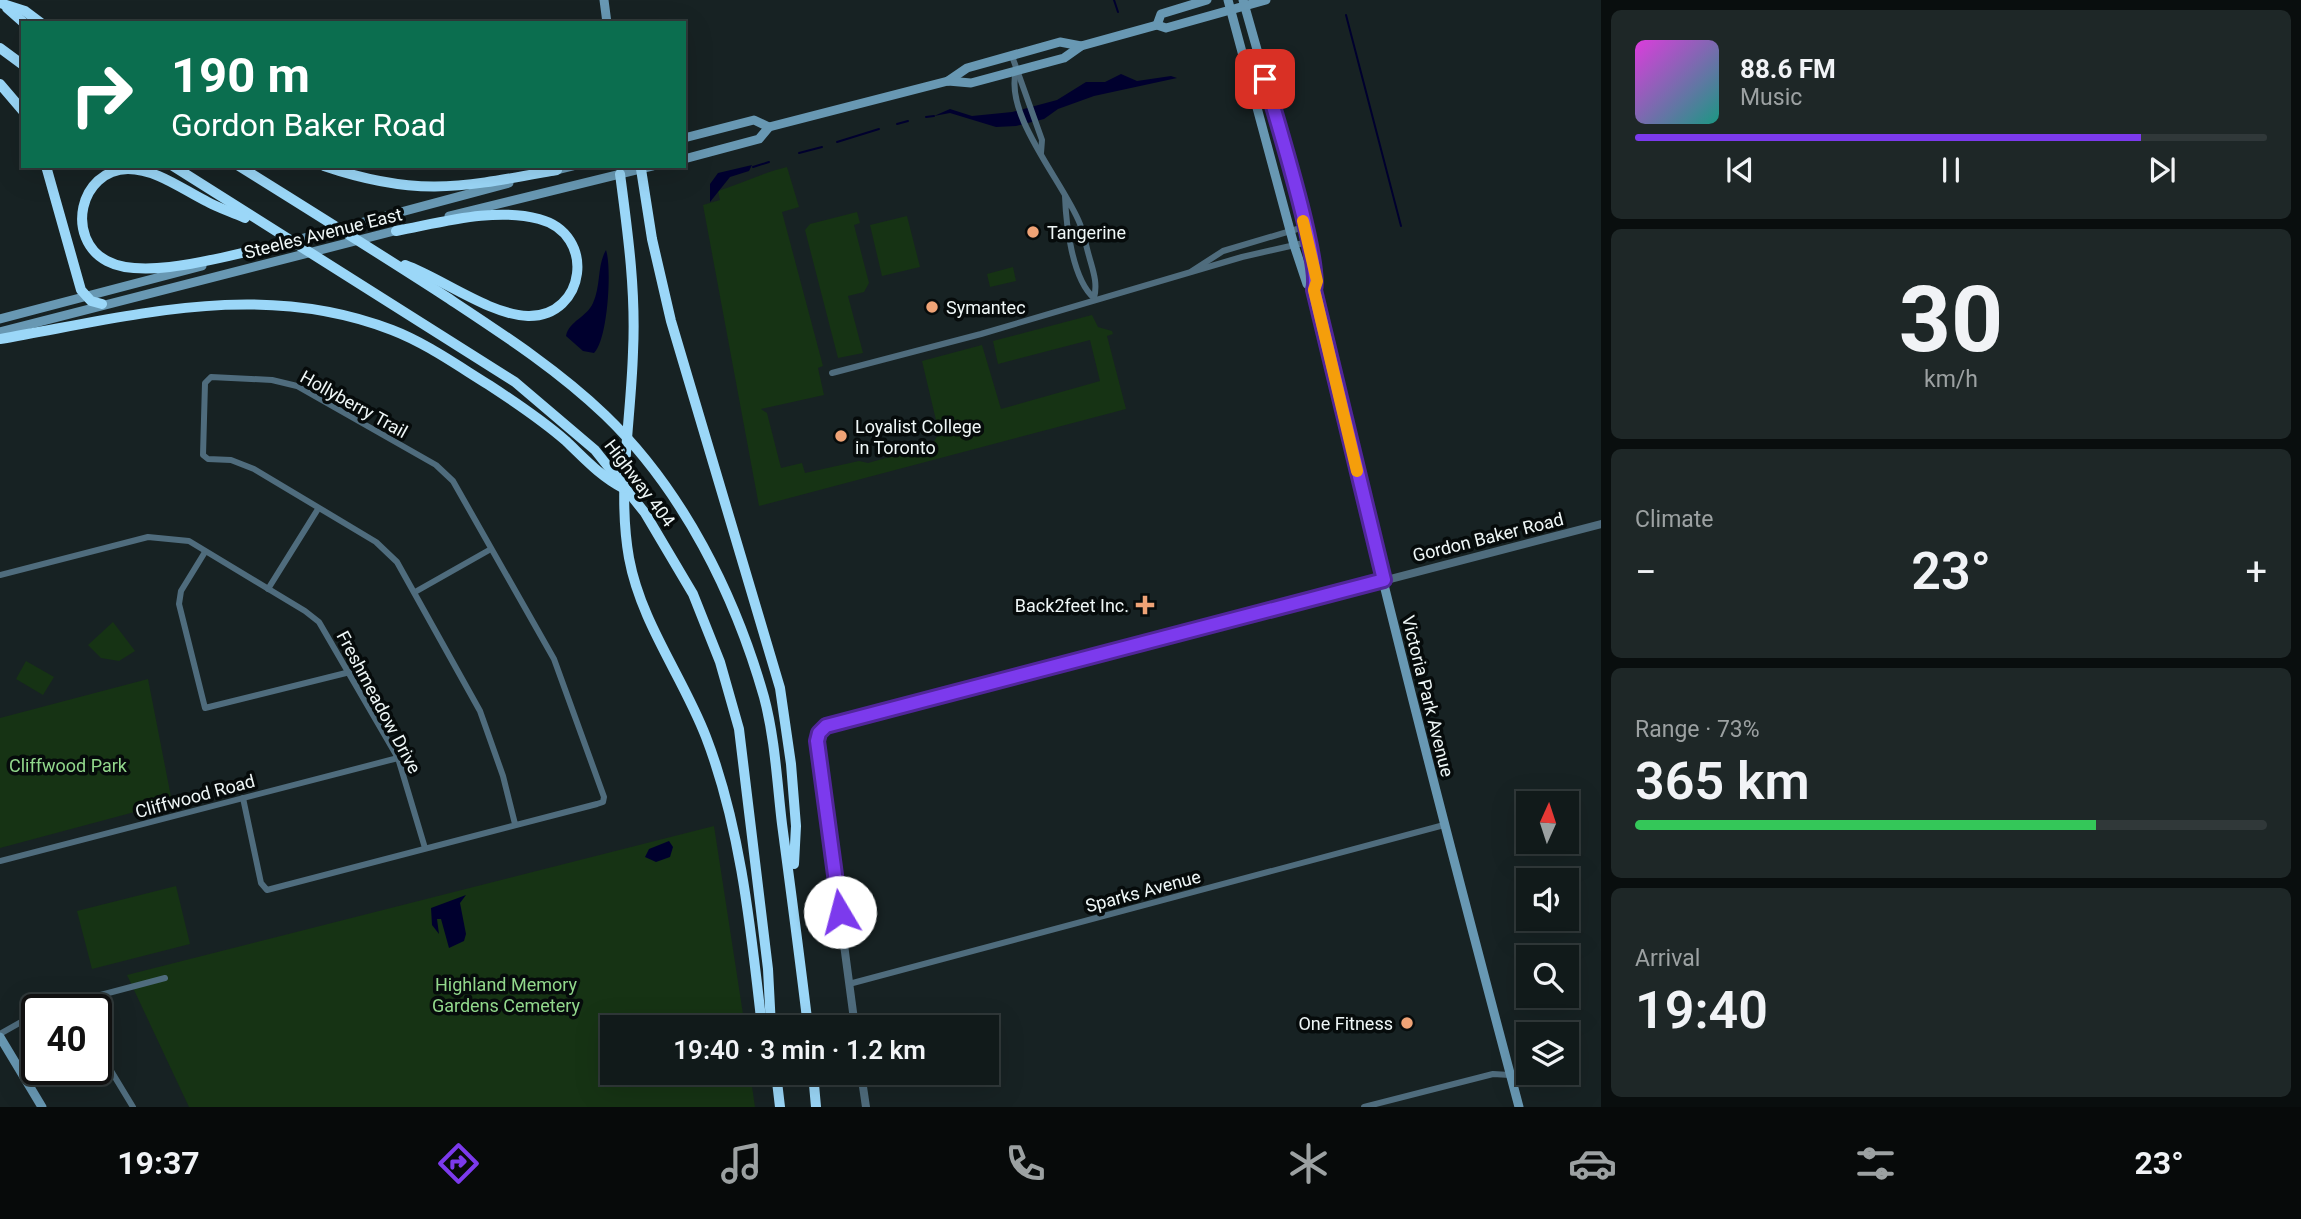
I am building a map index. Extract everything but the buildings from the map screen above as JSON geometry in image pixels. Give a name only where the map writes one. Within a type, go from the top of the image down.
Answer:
[{"type":"highway","points":[[1,3],[22,21]]},
{"type":"highway","points":[[1,3],[25,11],[38,21]]},
{"type":"highway","points":[[0,48],[21,64]]},
{"type":"highway","points":[[0,84],[21,109]]},
{"type":"highway","points":[[47,168],[81,290],[86,296],[103,304]]},
{"type":"highway","name":"Highway 404","points":[[176,168],[515,382],[595,450],[645,513],[693,594],[720,662],[739,729],[768,969],[770,1015]]},
{"type":"highway","name":"Highway 404","points":[[242,168],[513,341],[565,379],[607,417],[642,456],[676,503],[720,580],[744,636],[765,700],[792,884],[807,1015]]},
{"type":"highway","points":[[331,168],[380,183],[435,188],[557,170]]},
{"type":"highway","points":[[641,168],[668,310],[780,688],[791,764],[796,826],[792,884]]},
{"type":"highway","points":[[264,248],[170,266],[127,267],[108,262],[94,252],[85,238],[81,212],[95,184],[108,174],[126,169],[156,175],[209,203],[274,229]]},
{"type":"highway","points":[[620,170],[634,305],[624,488],[625,528],[636,590],[706,736],[725,797],[737,848],[760,1015]]},
{"type":"highway","points":[[383,257],[427,273],[507,312],[528,316],[543,314],[560,304],[575,287],[580,269],[576,249],[563,232],[552,223],[537,218],[484,217],[396,231]]},
{"type":"highway","points":[[0,339],[203,305],[256,303],[319,308],[394,331],[423,345],[520,406],[565,441],[605,479],[626,489]]},
{"type":"highway","points":[[777,1085],[780,1107]]},
{"type":"highway","points":[[814,1085],[816,1107]]},
{"type":"main road","points":[[604,0],[607,21]]},
{"type":"main road","points":[[1157,25],[1161,14],[1207,0]]},
{"type":"main road","name":"Victoria Park Avenue","points":[[1228,0],[1294,245],[1307,284],[1314,290]]},
{"type":"main road","points":[[686,158],[759,139],[769,127],[948,82],[971,83],[1064,58],[1081,46],[1157,25],[1166,28],[1231,11],[1244,3],[1266,0]]},
{"type":"main road","name":"Victoria Park Avenue","points":[[1244,3],[1308,242],[1317,281],[1314,290],[1444,825],[1519,1107]]},
{"type":"main road","points":[[948,82],[967,68],[1060,42],[1081,46]]},
{"type":"main road","points":[[686,137],[754,120],[769,127]]},
{"type":"main road","name":"Steeles Avenue East","points":[[0,319],[565,168]]},
{"type":"main road","name":"Steeles Avenue East","points":[[0,332],[396,231],[620,170],[641,168]]},
{"type":"main road","points":[[0,1036],[42,1107]]},
{"type":"street","points":[[1012,56],[1030,102],[1041,153]]},
{"type":"street","points":[[1016,71],[1013,82],[1032,143],[1041,153],[1080,223],[1097,287],[1094,298]]},
{"type":"street","points":[[1065,196],[1071,242],[1085,290],[1094,298]]},
{"type":"street","points":[[1184,276],[1223,251],[1304,227]]},
{"type":"street","points":[[832,373],[956,341],[1094,298],[1184,276],[1242,257],[1308,242]]},
{"type":"street","name":"Hollyberry Trail","points":[[243,798],[264,890],[597,804],[603,802],[604,797],[554,659],[455,484],[438,466],[292,384],[264,379],[207,379],[201,444],[203,455],[254,469],[389,553],[415,592],[486,725],[515,824]]},
{"type":"street","points":[[268,589],[318,509]]},
{"type":"street","name":"Gordon Baker Road","points":[[853,1015],[817,741],[819,733],[826,726],[1601,524]]},
{"type":"street","name":"Freshmeadow Drive","points":[[0,575],[148,537],[189,541],[268,589],[319,622],[351,672],[398,758],[408,784],[425,848]]},
{"type":"street","points":[[415,592],[491,549]]},
{"type":"street","points":[[205,552],[181,591],[179,604],[205,708],[351,672]]},
{"type":"street","name":"Cliffwood Road","points":[[0,861],[398,758]]},
{"type":"street","name":"Sparks Avenue","points":[[849,984],[1444,825]]},
{"type":"street","points":[[99,994],[165,978]]},
{"type":"street","points":[[0,1036],[21,1023]]},
{"type":"street","points":[[112,1072],[133,1107]]},
{"type":"street","points":[[1364,1107],[1493,1074],[1510,1075]]},
{"type":"street","points":[[863,1085],[866,1107]]},
{"type":"green space","points":[[787,167],[799,207],[782,212],[823,366],[818,368],[824,395],[761,409],[767,413],[781,468],[802,463],[805,473],[859,461],[868,463],[932,445],[939,433],[922,361],[982,345],[1001,409],[1100,381],[1090,340],[998,364],[993,341],[1092,315],[1098,327],[1112,331],[1113,334],[1107,336],[1126,409],[759,506],[703,205],[720,200],[718,191]]},
{"type":"green space","points":[[857,212],[860,223],[854,225],[869,283],[864,292],[848,296],[863,353],[838,358],[805,230],[810,224]]},
{"type":"green space","points":[[907,216],[920,267],[882,276],[870,225]]},
{"type":"green space","points":[[1013,267],[1016,281],[990,287],[987,274]]},
{"type":"green space","points":[[113,622],[135,651],[119,661],[101,658],[88,645]]},
{"type":"green space","points":[[26,661],[54,677],[43,695],[16,679]]},
{"type":"green space","name":"Cliffwood Park","points":[[148,679],[172,802],[0,848],[0,718]]},
{"type":"green space","name":"Highland Memory Gardens Cemetery","points":[[714,826],[743,1015],[600,1015],[600,1085],[752,1085],[755,1107],[189,1107],[127,975]]},
{"type":"green space","points":[[176,886],[190,944],[92,969],[77,911]]},
{"type":"water","points":[[1121,74],[1137,81],[1171,76],[1177,78],[1094,96],[1058,109],[1044,119],[1016,126],[996,127],[950,113],[934,116],[950,109],[972,116],[1012,112],[1057,100],[1086,82],[1105,82]]},
{"type":"water","points":[[752,165],[749,171],[730,177],[710,202],[710,184],[718,173]]},
{"type":"water","points":[[606,250],[609,271],[608,303],[603,334],[594,353],[583,351],[566,336],[571,326],[593,303]]},
{"type":"water","points":[[669,841],[673,847],[670,857],[656,862],[645,857],[649,849]]},
{"type":"water","points":[[466,895],[460,903],[466,934],[464,941],[449,948],[441,919],[437,919],[439,934],[432,925],[431,908]]},
{"type":"waterway","points":[[1114,0],[1118,12]]},
{"type":"waterway","points":[[1346,15],[1401,226]]},
{"type":"waterway","points":[[926,117],[934,116]]},
{"type":"waterway","points":[[897,124],[908,121]]},
{"type":"waterway","points":[[837,142],[879,129]]},
{"type":"waterway","points":[[799,153],[822,147]]},
{"type":"waterway","points":[[753,167],[769,162]]},
{"type":"slow traffic","points":[[1303,221],[1317,281],[1314,290],[1357,471]]},
{"type":"place","name":"Tangerine","points":[[1033,232]]},
{"type":"place","name":"Symantec","points":[[932,307]]},
{"type":"place","name":"Loyalist College in Toronto","points":[[841,436]]},
{"type":"place","name":"Back2feet Inc.","points":[[1145,605]]},
{"type":"place","name":"One Fitness","points":[[1407,1023]]},
{"type":"route","points":[[840,912],[817,741],[819,733],[826,726],[1384,580],[1326,345],[1314,290],[1317,281],[1308,242],[1265,79]]}]
